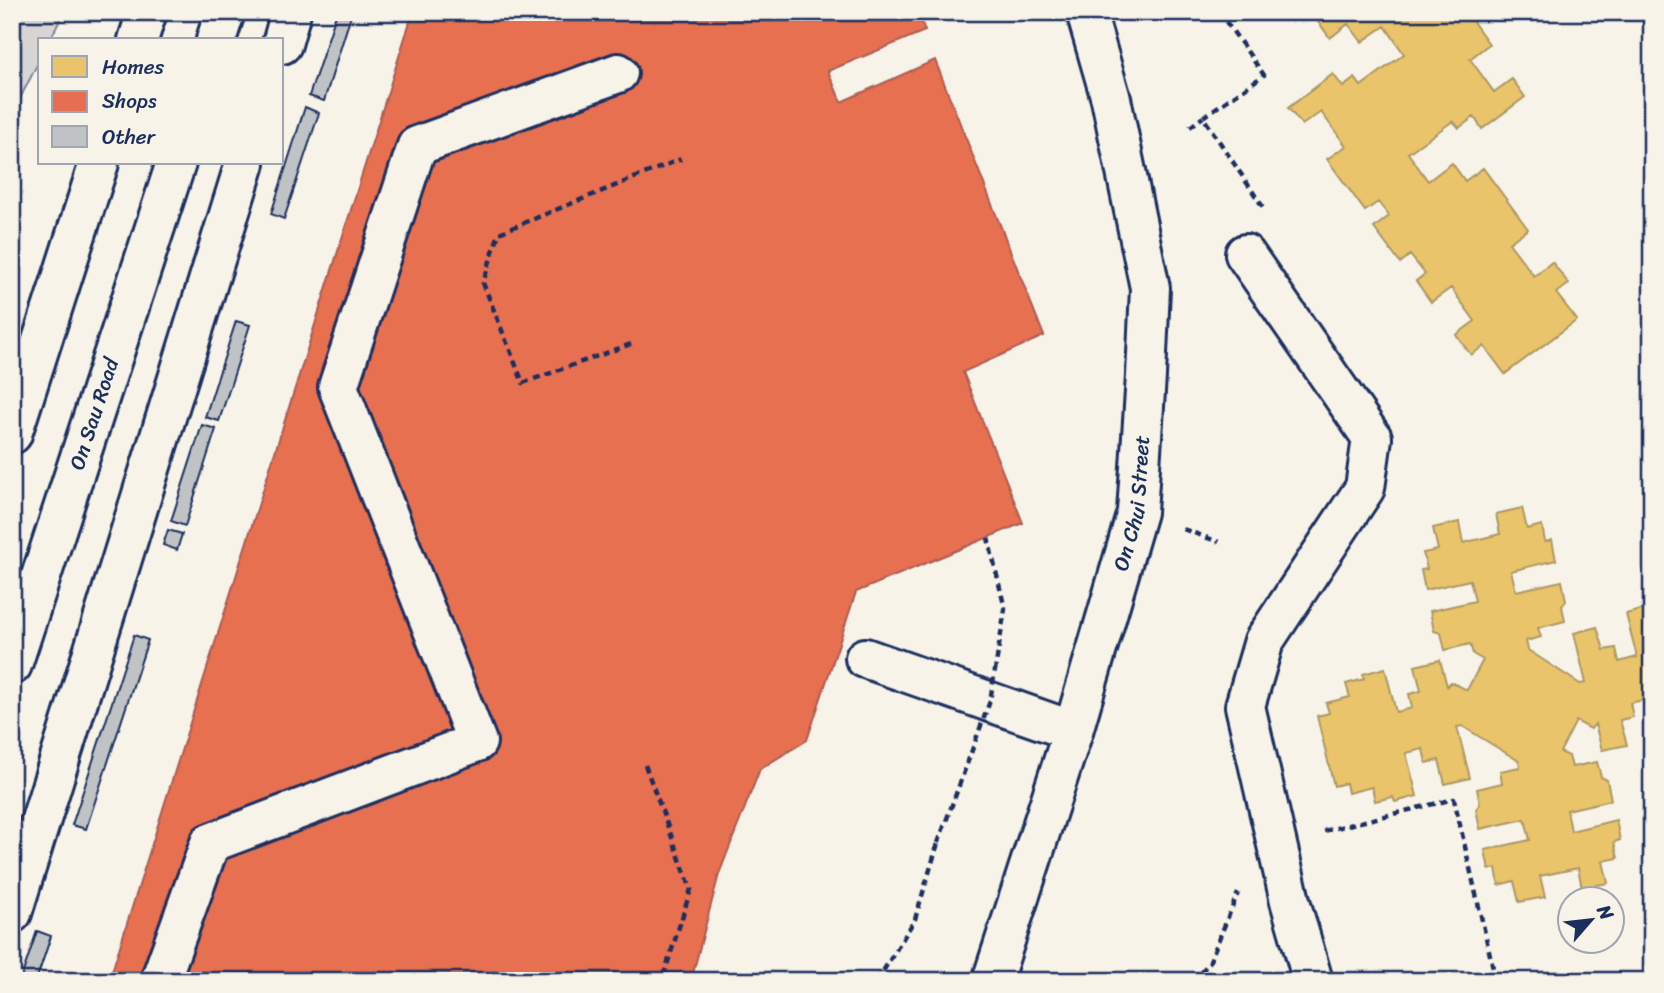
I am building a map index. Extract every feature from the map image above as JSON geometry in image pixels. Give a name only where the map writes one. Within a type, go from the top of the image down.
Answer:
[{"type":"street","points":[[139,38],[147,12]]},
{"type":"street","points":[[217,38],[225,12]]},
{"type":"street","points":[[284,38],[291,12]]},
{"type":"street","name":"On Chui Street","points":[[992,981],[1073,731],[1137,512],[1150,288],[1111,99],[1086,12]]},
{"type":"street","points":[[160,981],[210,843],[477,742],[338,387],[417,146],[618,73]]},
{"type":"street","points":[[12,434],[99,164]]},
{"type":"street","name":"On Sau Road","points":[[12,665],[176,164]]},
{"type":"street","points":[[12,913],[245,164]]},
{"type":"street","points":[[1245,254],[1372,438],[1366,488],[1264,641],[1245,706],[1290,901],[1313,981]]},
{"type":"street","points":[[864,658],[1073,731]]},
{"type":"path","points":[[1190,127],[1264,75],[1219,12]]},
{"type":"path","points":[[1203,117],[1270,218]]},
{"type":"path","points":[[631,344],[523,383],[483,283],[499,233],[681,159]]},
{"type":"path","points":[[877,981],[915,919],[938,843],[990,701],[1005,609],[988,538]]},
{"type":"path","points":[[645,765],[691,889],[662,981]]},
{"type":"path","points":[[1194,981],[1209,963],[1251,857],[1277,843],[1454,799],[1496,981]]},
{"type":"shaded area","points":[[12,12],[64,12],[51,38],[38,38],[38,63],[12,114]]},
{"type":"building: Homes","points":[[511,12],[532,12],[514,19]]},
{"type":"building: Homes","points":[[545,12],[579,12],[549,23]]},
{"type":"building: Homes","points":[[649,12],[698,12],[655,28]]},
{"type":"building: Homes","points":[[698,12],[744,12],[747,19],[764,12],[791,12],[794,21],[788,23],[800,57],[807,54],[815,74],[775,89],[782,108],[824,93],[831,115],[826,117],[840,155],[828,159],[840,190],[753,223],[742,192],[725,199],[711,160],[705,162],[697,141],[738,125],[730,105],[690,121],[682,101],[690,99],[677,65],[671,67],[664,49],[706,33]]},
{"type":"building: Homes","points":[[1311,12],[1417,12],[1419,15],[1424,12],[1466,12],[1489,44],[1470,59],[1494,92],[1512,79],[1525,97],[1482,129],[1474,117],[1459,128],[1453,121],[1408,153],[1428,181],[1452,163],[1465,181],[1483,168],[1528,229],[1509,243],[1534,276],[1552,262],[1569,284],[1556,293],[1577,320],[1505,374],[1484,346],[1471,355],[1456,335],[1475,321],[1451,288],[1431,302],[1416,281],[1425,274],[1410,255],[1400,263],[1374,228],[1389,216],[1378,202],[1365,211],[1327,159],[1346,146],[1321,112],[1302,125],[1288,108],[1333,74],[1343,87],[1355,78],[1361,86],[1404,54],[1385,26],[1362,42],[1348,24],[1330,38]]},
{"type":"building: Homes","points":[[622,357],[633,387],[649,381],[663,418],[623,433],[631,451],[645,445],[649,457],[673,448],[681,472],[644,486],[651,505],[692,519],[709,512],[696,479],[711,473],[709,466],[730,458],[745,498],[765,490],[750,449],[767,443],[769,449],[802,436],[800,429],[819,422],[835,462],[855,454],[838,413],[859,404],[861,410],[899,396],[904,408],[935,395],[969,482],[939,494],[946,511],[907,525],[910,531],[888,539],[872,499],[853,506],[869,547],[849,554],[846,547],[813,561],[816,566],[797,573],[780,533],[761,540],[777,582],[755,591],[753,584],[736,591],[723,556],[708,561],[691,604],[697,619],[736,604],[745,624],[720,633],[724,644],[710,649],[717,669],[760,652],[774,688],[758,695],[770,725],[680,760],[669,730],[652,737],[638,700],[678,684],[670,666],[655,672],[651,660],[628,669],[620,648],[658,633],[652,619],[613,598],[595,606],[609,642],[595,648],[597,654],[575,662],[559,620],[538,628],[555,671],[519,684],[513,669],[492,677],[481,650],[501,642],[487,608],[468,615],[458,591],[476,584],[468,562],[505,547],[521,587],[541,580],[525,539],[546,531],[549,537],[564,531],[576,563],[596,555],[611,521],[604,500],[565,515],[557,492],[581,483],[577,473],[591,468],[583,448],[541,465],[527,429],[543,422],[531,392]]},
{"type":"building: Homes","points":[[1522,508],[1527,529],[1542,525],[1545,542],[1552,540],[1556,560],[1511,571],[1516,591],[1562,581],[1566,601],[1562,606],[1565,621],[1538,628],[1541,637],[1526,641],[1528,650],[1580,684],[1586,683],[1574,633],[1597,627],[1604,650],[1616,648],[1619,662],[1637,657],[1626,614],[1648,608],[1649,615],[1652,614],[1652,720],[1647,699],[1630,703],[1633,717],[1620,720],[1627,745],[1602,750],[1595,724],[1591,729],[1576,721],[1560,752],[1569,756],[1572,767],[1597,762],[1601,777],[1607,780],[1611,800],[1567,810],[1571,831],[1616,820],[1620,840],[1614,842],[1618,858],[1603,861],[1608,883],[1581,884],[1578,868],[1540,876],[1545,897],[1519,902],[1514,881],[1499,885],[1496,868],[1489,870],[1485,850],[1530,840],[1525,819],[1480,829],[1476,809],[1480,804],[1477,789],[1502,783],[1500,771],[1520,767],[1519,761],[1462,726],[1457,727],[1470,778],[1445,784],[1439,760],[1426,763],[1423,749],[1406,753],[1417,796],[1395,802],[1393,797],[1375,801],[1372,787],[1348,793],[1346,783],[1334,786],[1317,716],[1329,713],[1326,703],[1350,697],[1346,684],[1364,679],[1363,674],[1385,668],[1396,712],[1412,708],[1409,694],[1421,691],[1415,666],[1440,660],[1447,686],[1451,682],[1467,690],[1483,660],[1473,654],[1470,644],[1445,650],[1441,633],[1434,631],[1430,611],[1475,601],[1470,580],[1425,590],[1421,570],[1427,569],[1423,553],[1438,550],[1433,528],[1459,522],[1463,543],[1500,534],[1496,514]]},
{"type":"building: Homes","points":[[372,825],[379,843],[401,835],[416,873],[375,888],[383,908],[424,893],[432,915],[425,917],[430,932],[399,944],[406,964],[441,980],[461,973],[447,934],[469,925],[478,950],[488,946],[494,960],[513,953],[497,910],[533,897],[540,913],[570,901],[600,981],[363,981],[356,962],[320,975],[315,961],[309,963],[300,941],[342,926],[334,905],[292,920],[278,884],[294,878],[286,857],[314,847],[321,867],[355,854],[348,834]]},
{"type":"building: Shops","points":[[413,12],[918,12],[925,31],[828,71],[841,102],[935,60],[1044,336],[963,372],[1023,523],[856,592],[807,740],[760,769],[719,874],[691,981],[109,981]]},
{"type":"building: Other","points":[[337,12],[352,12],[324,101],[309,96]]},
{"type":"building: Other","points":[[305,107],[319,113],[284,219],[271,214]]},
{"type":"building: Other","points":[[236,321],[250,325],[219,421],[205,417]]},
{"type":"building: Other","points":[[202,425],[216,429],[185,526],[171,521]]},
{"type":"building: Other","points":[[168,530],[182,534],[177,550],[163,545]]},
{"type":"building: Other","points":[[134,635],[148,640],[86,829],[72,825]]},
{"type":"building: Other","points":[[37,931],[51,936],[36,981],[20,981]]}]
